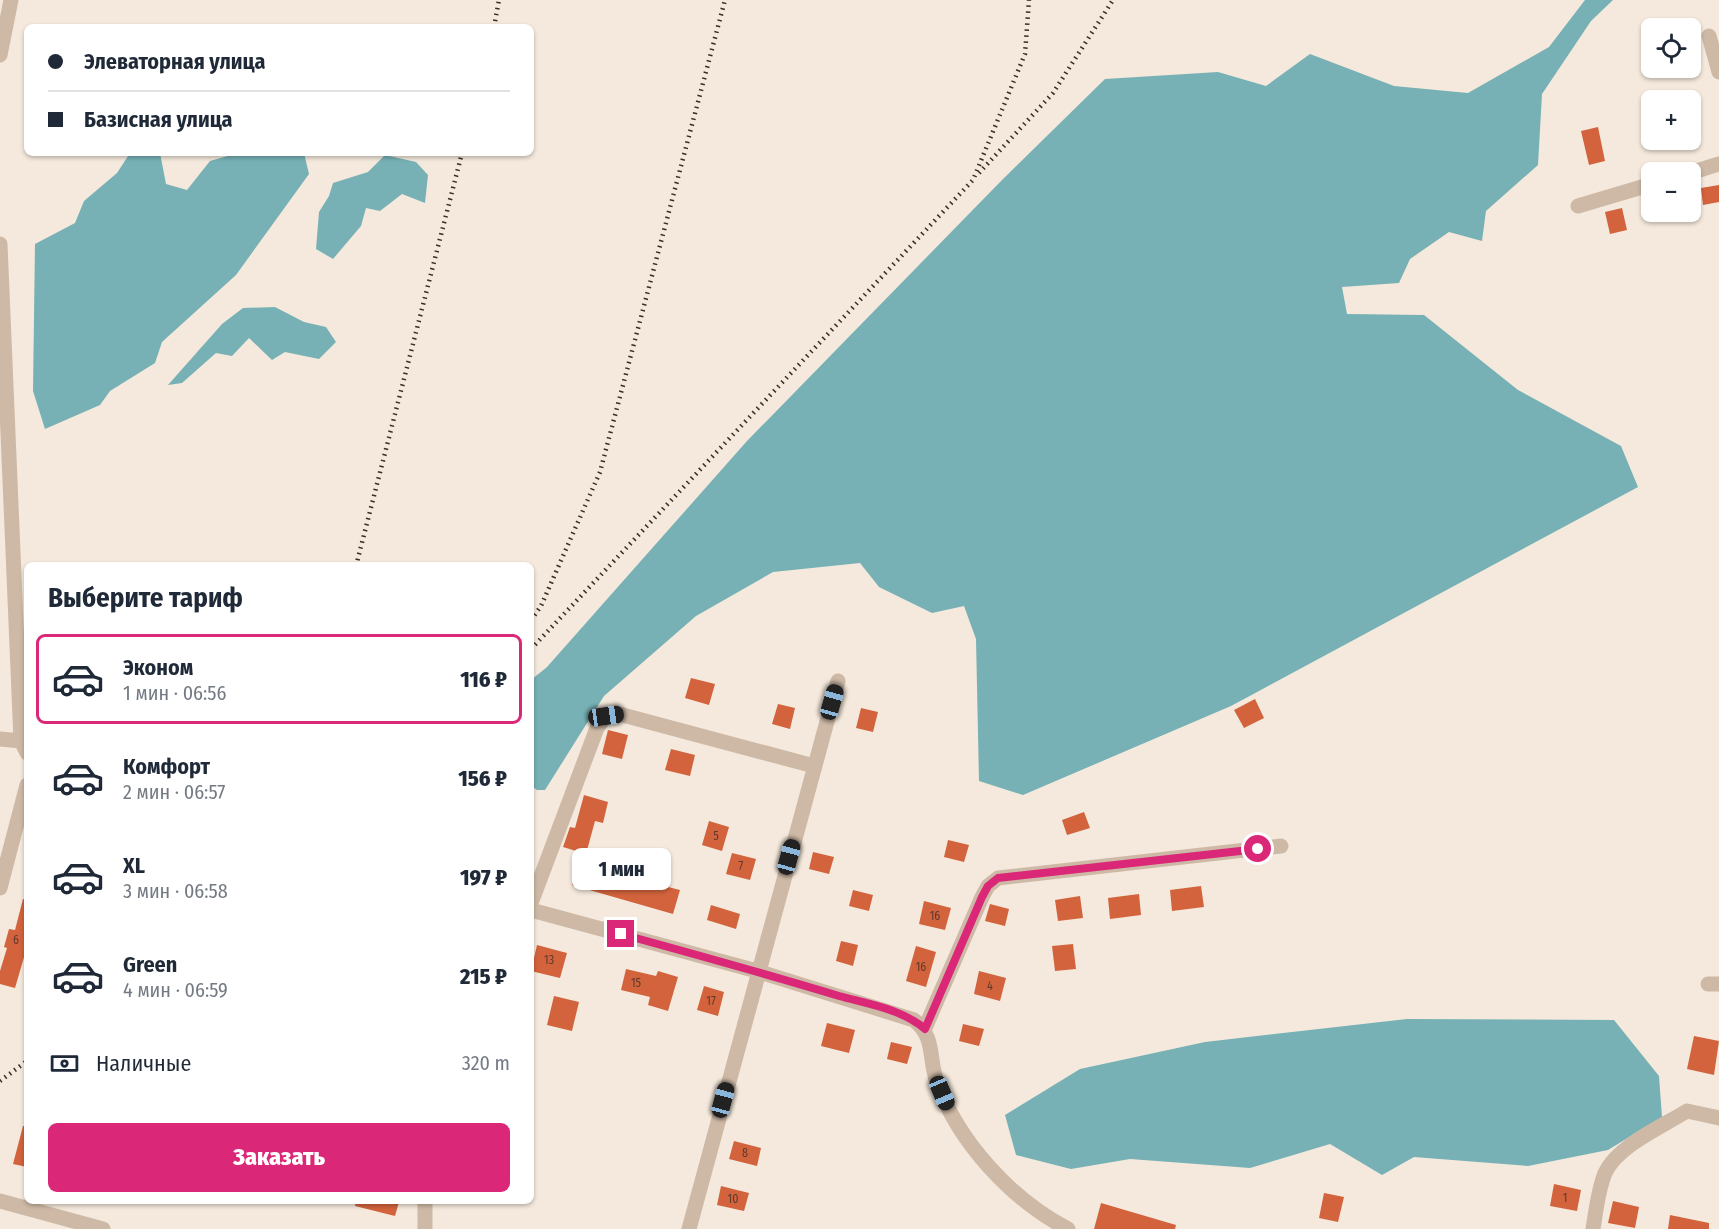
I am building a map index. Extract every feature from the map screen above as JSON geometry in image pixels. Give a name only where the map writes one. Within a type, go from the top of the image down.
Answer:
[{"type":"street","points":[[0,55],[11,0]]},
{"type":"street","points":[[1708,36],[1719,72]]},
{"type":"street","points":[[1701,170],[1719,164]]},
{"type":"street","points":[[1578,206],[1641,187]]},
{"type":"street","points":[[0,244],[24,747],[0,739]]},
{"type":"street","points":[[689,1229],[757,971],[838,681]]},
{"type":"street","points":[[534,895],[597,728],[606,716],[620,714],[814,766]]},
{"type":"street","points":[[0,888],[24,796]]},
{"type":"street","points":[[925,1029],[982,897],[988,886],[998,878],[1281,846]]},
{"type":"street","points":[[534,911],[757,971],[914,1020],[925,1029],[931,1045],[936,1080],[947,1106],[965,1134],[992,1169],[1018,1197],[1046,1218],[1068,1229]]},
{"type":"street","points":[[1593,1229],[1604,1175],[1611,1163],[1622,1152],[1687,1111],[1719,1118]]},
{"type":"street","points":[[0,1201],[103,1229]]},
{"type":"street","points":[[425,1204],[425,1229]]},
{"type":"water","points":[[1585,0],[1613,0],[1591,21],[1542,94],[1538,165],[1486,211],[1482,241],[1449,232],[1410,259],[1399,283],[1342,287],[1347,314],[1424,315],[1518,390],[1621,446],[1638,487],[1231,706],[1023,795],[979,781],[976,639],[964,606],[932,613],[879,587],[860,563],[773,572],[696,616],[604,696],[545,790],[534,788],[534,678],[547,667],[747,441],[1003,179],[1105,79],[1218,72],[1266,86],[1310,54],[1394,86],[1468,93],[1549,47]]},
{"type":"water","points":[[128,156],[161,156],[166,184],[187,190],[210,161],[228,156],[305,156],[309,174],[236,275],[162,342],[155,363],[110,391],[100,405],[45,429],[33,391],[35,244],[75,223],[84,201],[117,173]]},
{"type":"water","points":[[384,156],[416,162],[428,175],[425,203],[402,194],[380,211],[366,208],[361,226],[333,259],[316,249],[319,212],[329,196],[333,183],[368,172]]},
{"type":"water","points":[[275,307],[304,322],[326,327],[336,342],[319,359],[285,352],[272,360],[249,338],[232,356],[216,353],[182,383],[168,385],[222,324],[243,308]]},
{"type":"water","points":[[1407,1019],[1614,1020],[1659,1076],[1662,1117],[1608,1150],[1528,1166],[1414,1157],[1382,1175],[1330,1144],[1250,1168],[1130,1159],[1071,1169],[1016,1155],[1005,1115],[1080,1069],[1205,1042]]},
{"type":"building","points":[[1598,127],[1605,161],[1589,165],[1581,131]]},
{"type":"building","points":[[1719,185],[1719,202],[1703,205],[1701,188]]},
{"type":"building","points":[[1622,208],[1627,230],[1610,234],[1605,212]]},
{"type":"building","points":[[691,678],[715,684],[709,705],[685,698]]},
{"type":"building","points":[[1255,699],[1264,718],[1244,728],[1234,710]]},
{"type":"building","points":[[778,704],[795,708],[790,729],[772,724]]},
{"type":"building","points":[[861,708],[878,712],[873,732],[856,728]]},
{"type":"building","points":[[608,730],[628,735],[622,759],[602,754]]},
{"type":"building","points":[[671,749],[695,755],[690,776],[665,770]]},
{"type":"building","points":[[584,795],[608,802],[603,823],[595,821],[586,854],[563,847],[570,827],[575,828]]},
{"type":"building","points":[[1084,812],[1090,828],[1067,835],[1062,820]]},
{"type":"building","points":[[709,821],[729,827],[722,851],[702,845]]},
{"type":"building","points":[[948,840],[969,845],[964,862],[944,857]]},
{"type":"building","points":[[813,852],[834,857],[829,874],[809,869]]},
{"type":"building","points":[[732,853],[756,859],[750,880],[726,874]]},
{"type":"building","points":[[578,864],[680,890],[673,914],[572,885]]},
{"type":"building","points":[[1201,886],[1204,907],[1172,911],[1170,890]]},
{"type":"building","points":[[853,890],[873,895],[869,911],[849,906]]},
{"type":"building","points":[[1139,894],[1141,915],[1110,919],[1108,898]]},
{"type":"building","points":[[1080,896],[1083,918],[1058,921],[1055,900]]},
{"type":"building","points":[[24,899],[24,957],[15,988],[0,984],[0,971],[7,948],[4,947],[9,929],[15,930]]},
{"type":"building","points":[[924,901],[951,908],[945,930],[919,924]]},
{"type":"building","points":[[990,904],[1009,909],[1005,926],[985,921]]},
{"type":"building","points":[[711,905],[740,914],[736,929],[707,920]]},
{"type":"building","points":[[841,941],[858,945],[853,966],[836,961]]},
{"type":"building","points":[[1073,944],[1076,969],[1055,971],[1052,946]]},
{"type":"building","points":[[537,945],[567,953],[560,978],[534,972]]},
{"type":"building","points":[[916,946],[936,952],[926,987],[906,981]]},
{"type":"building","points":[[626,969],[656,976],[658,971],[678,977],[668,1011],[648,1005],[650,997],[621,990]]},
{"type":"building","points":[[979,971],[1006,978],[1000,1001],[974,994]]},
{"type":"building","points":[[704,986],[724,992],[718,1016],[697,1010]]},
{"type":"building","points":[[554,996],[579,1002],[572,1031],[547,1025]]},
{"type":"building","points":[[827,1023],[855,1030],[849,1053],[821,1046]]},
{"type":"building","points":[[963,1024],[984,1029],[979,1046],[959,1041]]},
{"type":"building","points":[[1694,1036],[1719,1041],[1714,1075],[1687,1069]]},
{"type":"building","points":[[891,1042],[912,1047],[907,1064],[887,1059]]},
{"type":"building","points":[[23,1126],[24,1126],[24,1166],[13,1164]]},
{"type":"building","points":[[734,1141],[761,1148],[757,1166],[729,1159]]},
{"type":"building","points":[[1554,1184],[1581,1190],[1577,1211],[1550,1206]]},
{"type":"building","points":[[721,1186],[749,1193],[744,1211],[717,1205]]},
{"type":"building","points":[[1324,1193],[1344,1197],[1338,1222],[1319,1218]]},
{"type":"building","points":[[1613,1201],[1639,1207],[1635,1228],[1608,1223]]},
{"type":"building","points":[[1101,1203],[1176,1225],[1175,1229],[1094,1229]]},
{"type":"building","points":[[356,1204],[398,1204],[395,1216],[355,1206]]},
{"type":"building","points":[[1670,1215],[1709,1223],[1709,1229],[1668,1229]]},
{"type":"railway","points":[[495,24],[499,0]]},
{"type":"railway","points":[[534,616],[541,606],[600,472],[725,0]]},
{"type":"railway","points":[[534,646],[973,180],[1025,54],[1029,0]]},
{"type":"railway","points":[[979,173],[1053,93],[1113,0]]},
{"type":"railway","points":[[357,562],[461,156]]},
{"type":"railway","points":[[0,1081],[24,1063]]},
{"type":"route","points":[[621,934],[891,1011],[914,1020],[925,1029],[982,897],[988,886],[998,878],[1258,849]]}]
